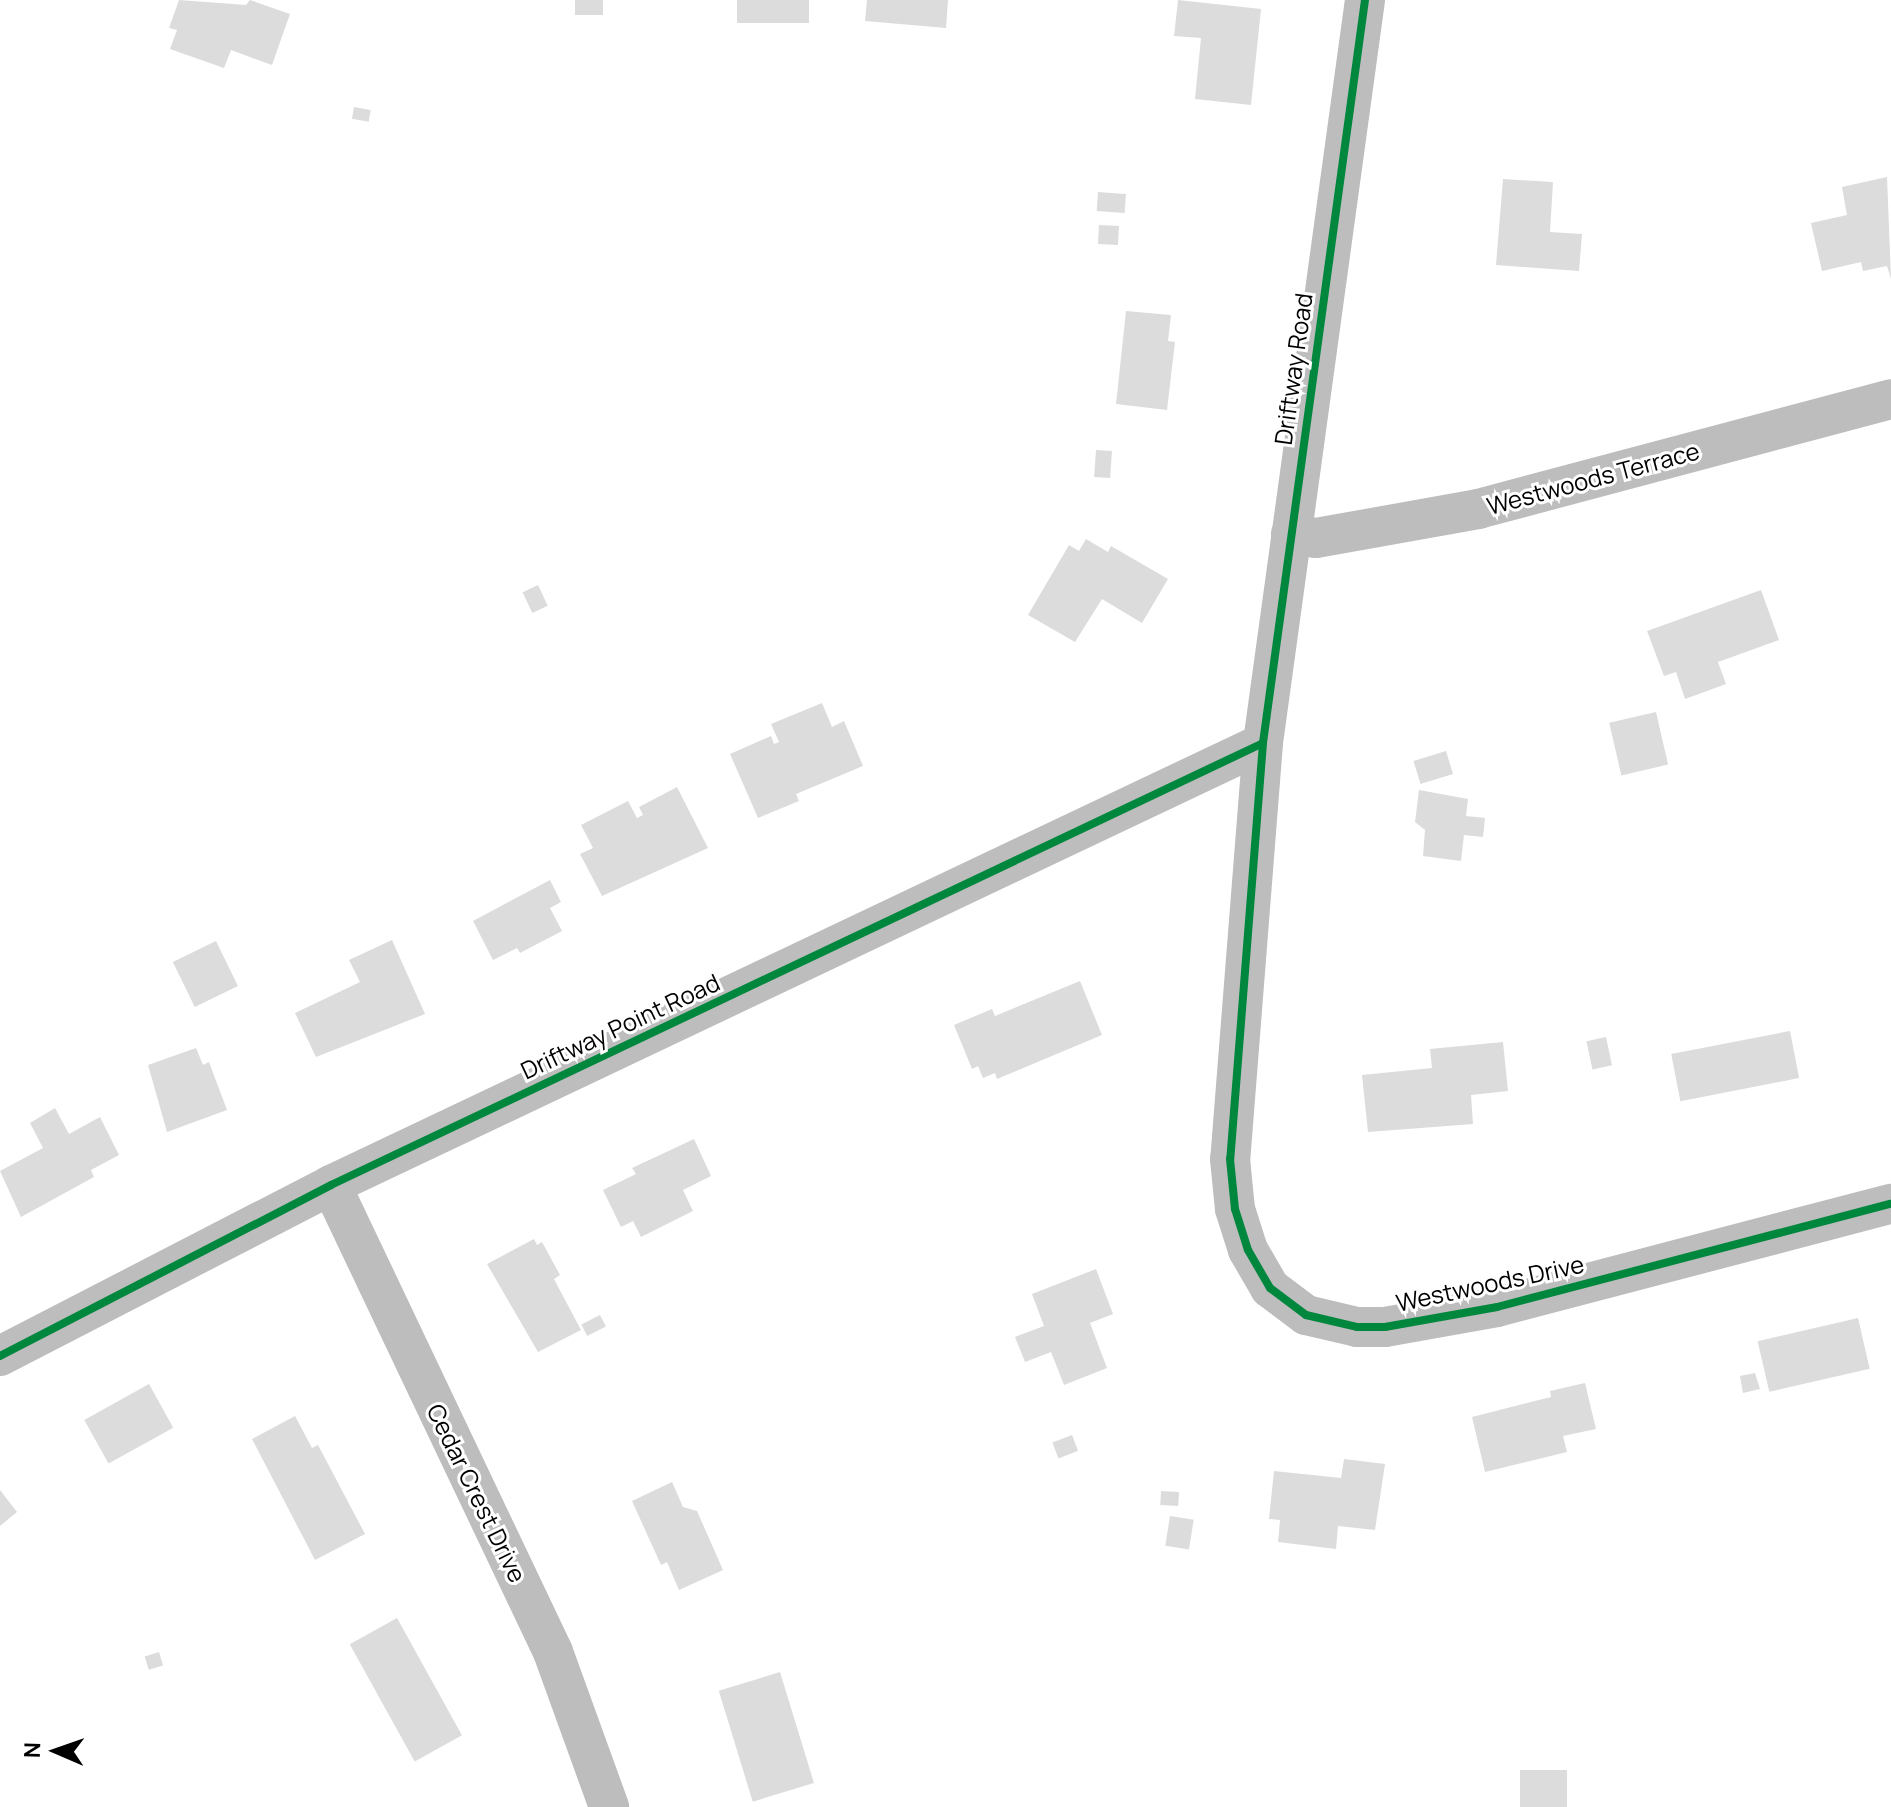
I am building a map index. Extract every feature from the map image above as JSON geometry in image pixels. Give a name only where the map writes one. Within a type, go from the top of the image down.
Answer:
[{"type":"street","name":"Driftway Road","points":[[1263,743],[1365,0]]},
{"type":"street","name":"Westwoods Terrace","points":[[1291,534],[1316,538],[1478,509],[1891,399]]},
{"type":"street","name":"Driftway Point Road","points":[[0,1356],[331,1185],[1263,743]]},
{"type":"street","name":"Westwoods Drive","points":[[1263,743],[1231,1173],[1248,1250],[1270,1288],[1288,1304],[1306,1315],[1357,1327],[1446,1318],[1891,1204]]},
{"type":"street","name":"Cedar Crest Drive","points":[[331,1185],[553,1652],[609,1807]]},
{"type":"building","points":[[179,0],[246,5],[250,0],[290,14],[272,65],[231,50],[224,68],[170,49],[177,30],[169,28]]},
{"type":"building","points":[[575,0],[603,0],[603,15],[575,15]]},
{"type":"building","points":[[737,0],[809,0],[809,23],[737,23]]},
{"type":"building","points":[[867,0],[948,0],[946,28],[865,21]]},
{"type":"building","points":[[1178,0],[1261,9],[1251,105],[1195,99],[1201,38],[1174,36]]},
{"type":"building","points":[[354,107],[371,110],[369,122],[352,119]]},
{"type":"building","points":[[1887,177],[1891,279],[1887,266],[1863,271],[1861,262],[1822,271],[1811,223],[1847,215],[1842,187]]},
{"type":"building","points":[[1503,179],[1553,182],[1550,232],[1582,234],[1579,271],[1496,265]]},
{"type":"building","points":[[1098,192],[1126,194],[1125,213],[1097,211]]},
{"type":"building","points":[[1099,225],[1119,226],[1118,245],[1098,244]]},
{"type":"building","points":[[1126,311],[1171,315],[1168,341],[1175,342],[1167,410],[1116,404]]},
{"type":"building","points":[[1096,450],[1112,451],[1110,478],[1094,477]]},
{"type":"building","points":[[1086,539],[1108,552],[1111,546],[1168,579],[1142,623],[1102,599],[1075,642],[1028,615],[1069,545],[1079,551]]},
{"type":"building","points":[[538,585],[548,606],[532,613],[523,592]]},
{"type":"building","points":[[1761,590],[1779,640],[1718,662],[1726,684],[1685,699],[1676,672],[1664,676],[1647,631]]},
{"type":"building","points":[[822,703],[832,727],[844,721],[863,766],[796,794],[799,801],[758,818],[730,754],[771,736],[774,744],[779,742],[771,724]]},
{"type":"building","points":[[1656,712],[1668,765],[1621,775],[1609,723]]},
{"type":"building","points":[[1446,751],[1453,774],[1421,784],[1413,761]]},
{"type":"building","points":[[677,787],[708,848],[602,896],[580,854],[593,848],[581,825],[628,801],[637,818],[643,815],[639,807]]},
{"type":"building","points":[[1419,790],[1468,799],[1466,816],[1485,818],[1483,837],[1464,835],[1461,861],[1423,856],[1425,830],[1415,822]]},
{"type":"building","points":[[550,880],[561,902],[550,908],[562,931],[520,953],[517,948],[493,960],[473,921]]},
{"type":"building","points":[[392,940],[425,1014],[316,1057],[295,1013],[360,982],[349,960]]},
{"type":"building","points":[[216,941],[238,986],[195,1007],[173,962]]},
{"type":"building","points":[[1080,981],[1102,1035],[997,1079],[995,1073],[983,1078],[978,1066],[972,1069],[954,1025],[992,1009],[995,1016]]},
{"type":"building","points":[[1790,1031],[1799,1078],[1680,1101],[1671,1054]]},
{"type":"building","points":[[1606,1037],[1612,1065],[1592,1070],[1586,1041]]},
{"type":"building","points":[[1503,1042],[1508,1091],[1471,1095],[1473,1124],[1368,1132],[1362,1075],[1432,1068],[1430,1049]]},
{"type":"building","points":[[196,1048],[203,1065],[209,1062],[227,1110],[167,1132],[148,1065]]},
{"type":"building","points":[[55,1108],[69,1134],[100,1117],[119,1155],[91,1170],[94,1177],[21,1217],[0,1171],[43,1148],[30,1123]]},
{"type":"building","points":[[694,1139],[711,1176],[683,1190],[693,1211],[641,1237],[633,1221],[621,1227],[603,1190],[636,1174],[632,1168]]},
{"type":"building","points":[[534,1239],[537,1245],[542,1242],[560,1275],[554,1279],[581,1330],[538,1352],[487,1264]]},
{"type":"building","points":[[1096,1269],[1113,1314],[1090,1323],[1107,1368],[1064,1385],[1051,1352],[1025,1362],[1015,1337],[1044,1326],[1032,1294]]},
{"type":"building","points":[[600,1315],[606,1327],[587,1336],[581,1325]]},
{"type":"building","points":[[1858,1318],[1870,1369],[1769,1392],[1758,1341]]},
{"type":"building","points":[[1755,1373],[1760,1389],[1743,1393],[1740,1376]]},
{"type":"building","points":[[1585,1383],[1596,1429],[1563,1436],[1567,1452],[1485,1472],[1472,1417],[1551,1397],[1550,1391]]},
{"type":"building","points":[[149,1384],[173,1428],[109,1464],[84,1420]]},
{"type":"building","points":[[295,1416],[312,1448],[318,1445],[365,1534],[315,1560],[252,1439]]},
{"type":"building","points":[[1072,1435],[1078,1451],[1058,1458],[1052,1443]]},
{"type":"building","points":[[1344,1459],[1385,1464],[1375,1530],[1338,1526],[1336,1549],[1278,1542],[1280,1520],[1269,1519],[1274,1471],[1341,1478]]},
{"type":"building","points":[[672,1482],[683,1507],[697,1511],[723,1570],[679,1590],[667,1562],[661,1565],[632,1501]]},
{"type":"building","points":[[0,1490],[17,1512],[0,1526]]},
{"type":"building","points":[[1161,1491],[1179,1492],[1178,1506],[1160,1505]]},
{"type":"building","points":[[1170,1516],[1194,1520],[1189,1549],[1165,1546]]},
{"type":"building","points":[[397,1618],[462,1735],[415,1761],[350,1644]]},
{"type":"building","points":[[159,1652],[163,1665],[149,1670],[145,1656]]},
{"type":"building","points":[[780,1672],[814,1783],[753,1802],[719,1691]]},
{"type":"building","points":[[1520,1770],[1567,1770],[1567,1807],[1520,1807]]},
{"type":"cycle path","points":[[1365,0],[1263,743],[1230,1159],[1235,1209],[1248,1250],[1270,1288],[1306,1315],[1357,1327],[1385,1327],[1497,1307],[1891,1204]]},
{"type":"cycle path","points":[[0,1356],[331,1185],[1263,743]]}]
